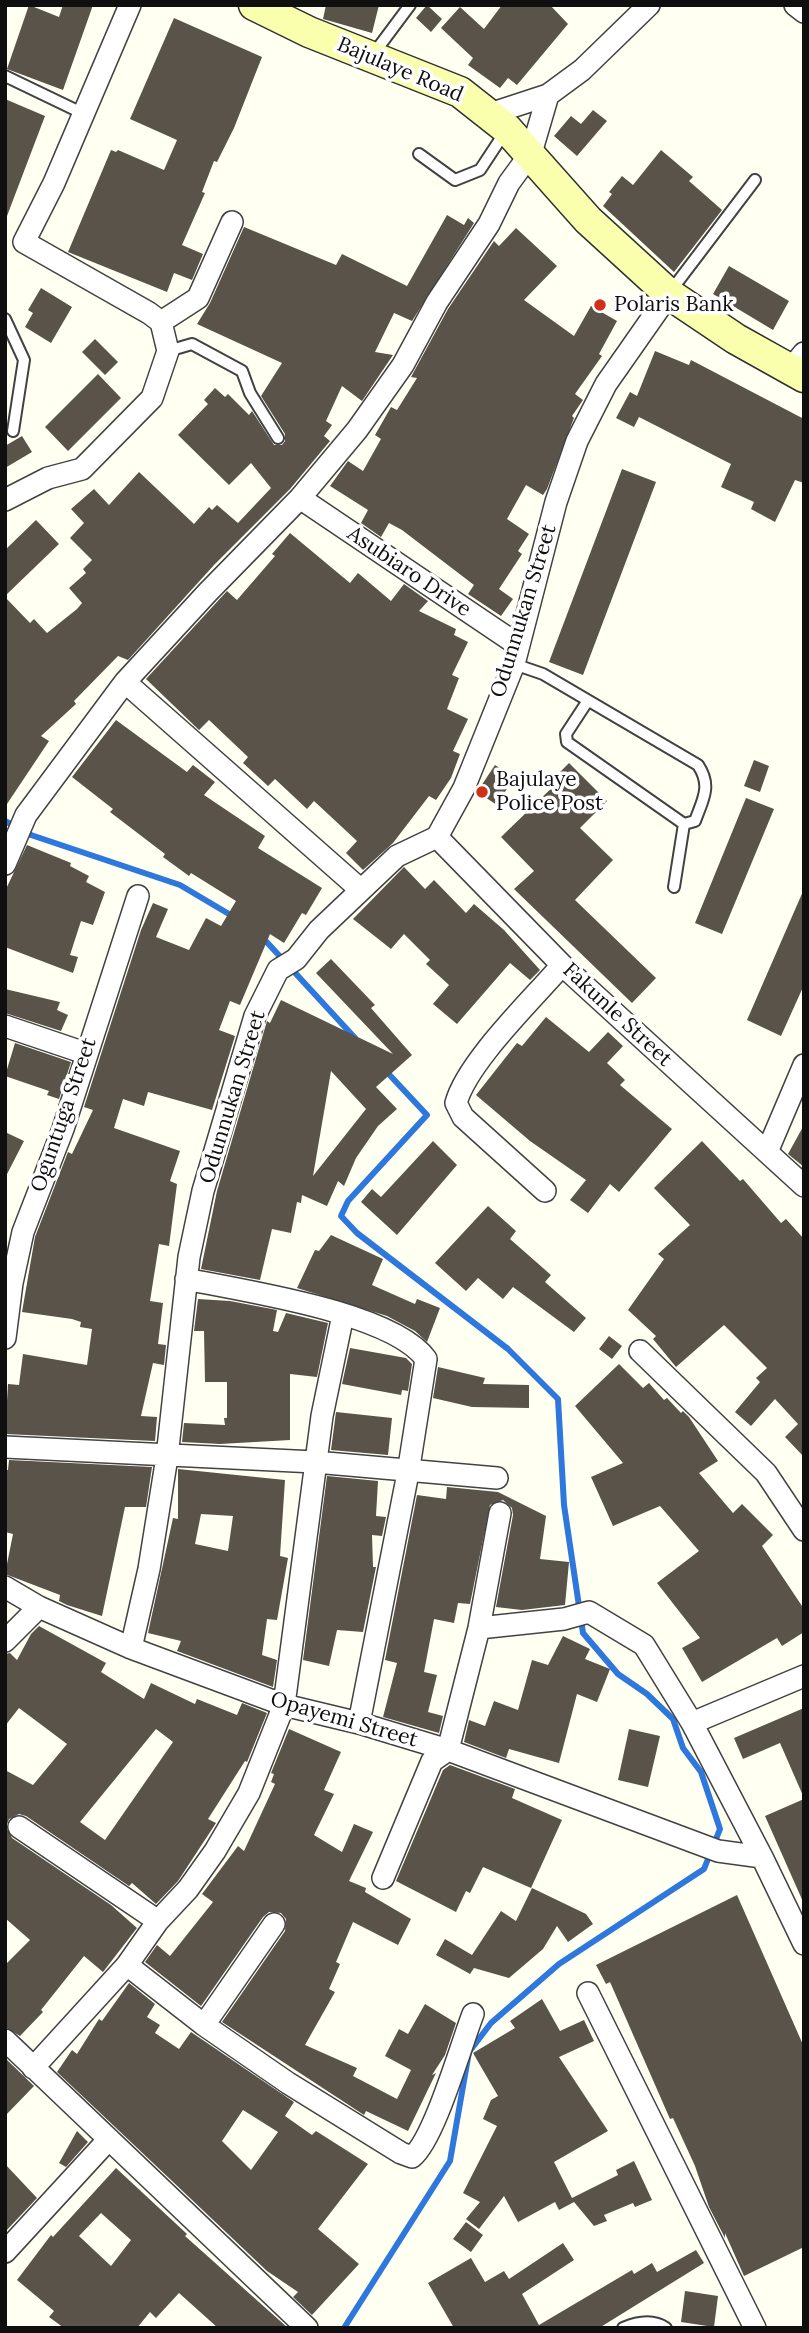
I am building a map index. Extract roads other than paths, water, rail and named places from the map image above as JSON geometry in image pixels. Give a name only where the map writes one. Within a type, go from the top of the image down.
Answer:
[{"type":"street","points":[[5,500],[48,478],[82,469],[152,398],[168,351],[161,322],[14,239],[54,183],[130,5]]},
{"type":"street","name":"Bajulaye Road","points":[[254,5],[460,92],[531,153],[588,220],[669,294],[736,339],[799,367]]},
{"type":"street","points":[[498,122],[548,95],[582,70],[649,5]]},
{"type":"street","points":[[795,5],[804,12]]},
{"type":"street","points":[[5,864],[23,824],[125,682],[300,498],[358,430],[403,365],[437,303],[489,224],[509,183],[531,153],[548,95]]},
{"type":"street","points":[[161,322],[198,298],[232,222]]},
{"type":"street","name":"Odunnukan Street","points":[[131,1648],[149,1569],[167,1457],[186,1279],[203,1191],[255,1016],[287,965],[318,930],[397,856],[437,837],[464,788],[516,655],[556,502],[578,441],[606,384],[669,294]]},
{"type":"street","name":"Asubiaro Drive","points":[[300,498],[516,655]]},
{"type":"street","points":[[125,682],[361,890]]},
{"type":"street","name":"Fakunle Street","points":[[437,837],[562,965],[804,1186]]},
{"type":"street","name":"Oguntuga Street","points":[[5,1338],[12,1283],[23,1231],[63,1129],[85,1053],[138,896]]},
{"type":"street","points":[[545,1191],[463,1117],[456,1103],[460,1088],[481,1060],[562,965]]},
{"type":"street","points":[[5,1027],[85,1053]]},
{"type":"street","points":[[767,1152],[804,1065]]},
{"type":"street","points":[[186,1279],[327,1307],[418,1349],[426,1359],[408,1473],[359,1723]]},
{"type":"street","points":[[33,2068],[127,1965],[158,1921],[188,1889],[215,1852],[249,1793],[284,1705],[315,1462],[343,1315]]},
{"type":"street","points":[[640,1350],[766,1473],[804,1530]]},
{"type":"street","points":[[5,1447],[167,1457],[315,1462],[408,1473],[497,1478]]},
{"type":"street","points":[[383,1878],[432,1761],[448,1750],[479,1628],[500,1513]]},
{"type":"street","name":"Opayemi Street","points":[[6,1588],[39,1607],[131,1648],[284,1705],[359,1723],[448,1750],[718,1851],[762,1857]]},
{"type":"street","points":[[5,1642],[39,1607]]},
{"type":"street","points":[[479,1628],[564,1619],[589,1612],[644,1645],[692,1723],[804,1944]]},
{"type":"street","points":[[692,1723],[804,1676]]},
{"type":"street","points":[[19,1827],[158,1921]]},
{"type":"street","points":[[204,2025],[274,1924]]},
{"type":"street","points":[[127,1965],[204,2025],[298,2090],[401,2153],[412,2157],[419,2151],[435,2116],[473,2014]]},
{"type":"street","points":[[588,1993],[754,2328]]},
{"type":"street","points":[[5,2039],[307,2328]]},
{"type":"street","points":[[5,2252],[109,2139]]},
{"type":"lane","points":[[372,57],[410,5]]},
{"type":"lane","points":[[5,76],[84,114]]},
{"type":"lane","points":[[419,154],[455,180],[480,170],[498,122]]},
{"type":"lane","points":[[669,294],[755,180]]},
{"type":"lane","points":[[5,319],[24,360],[13,431]]},
{"type":"lane","points":[[168,351],[192,344],[242,371],[250,393],[278,438]]},
{"type":"lane","points":[[516,655],[587,702],[698,765],[706,777],[708,788],[695,821],[684,824]]},
{"type":"lane","points":[[587,702],[566,734],[567,742],[684,824]]},
{"type":"lane","points":[[674,887],[684,824]]},
{"type":"lane","points":[[623,2328],[637,2322],[660,2324],[666,2328]]},
{"type":"waterway","points":[[5,821],[31,835],[180,885],[234,917]]},
{"type":"waterway","points":[[263,938],[355,1038]]},
{"type":"waterway","points":[[344,2328],[450,2161],[469,2052],[491,2023],[559,1964],[704,1869],[720,1829],[701,1772],[683,1748],[673,1719],[647,1694],[618,1674],[583,1633],[564,1505],[558,1399],[508,1349],[357,1233],[341,1216],[348,1201],[427,1115],[384,1069]]},
{"type":"place","name":"Polaris Bank","points":[[600,305]]},
{"type":"place","name":"Bajulaye Police Post","points":[[482,792]]}]
